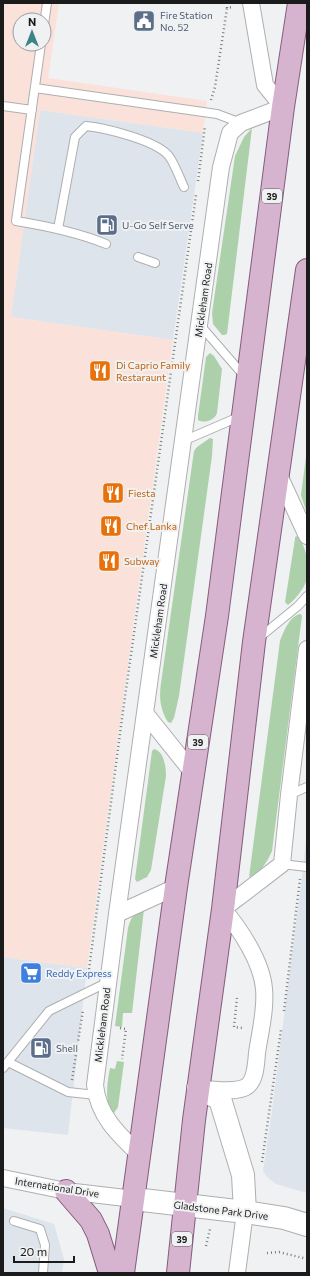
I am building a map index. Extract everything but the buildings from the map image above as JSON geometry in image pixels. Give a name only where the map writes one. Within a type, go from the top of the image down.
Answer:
[{"type":"main road","name":"39","points":[[123,1273],[176,887],[217,616],[283,107],[299,3]]},
{"type":"main road","name":"39","points":[[178,1273],[198,1088],[223,909],[254,642],[307,270]]},
{"type":"main road","points":[[66,1191],[90,1220],[98,1234],[110,1273]]},
{"type":"street","points":[[251,3],[265,85],[283,107]]},
{"type":"street","name":"Mickleham Road","points":[[140,1155],[113,1129],[101,1109],[96,1095],[95,1085],[117,914],[221,167],[230,133],[241,123],[283,107]]},
{"type":"street","points":[[278,473],[307,536]]},
{"type":"street","points":[[198,1088],[230,1089],[244,1087],[250,1083],[255,1071],[263,1004],[263,983],[260,969],[246,941],[239,929],[223,909],[282,864],[289,795],[303,707],[307,649]]},
{"type":"street","points":[[145,713],[193,773]]},
{"type":"street","points":[[117,914],[176,887]]},
{"type":"street","points":[[198,1088],[220,1099],[243,1175],[245,1212],[237,1273]]},
{"type":"street","name":"International Drive","points":[[3,1178],[66,1191],[134,1199]]},
{"type":"street","name":"Gladstone Park Drive","points":[[134,1199],[245,1212],[284,1218],[307,1225]]},
{"type":"lane","points":[[40,52],[16,221],[58,229],[91,238],[106,244]]},
{"type":"lane","points":[[35,88],[217,114],[241,123]]},
{"type":"lane","points":[[3,106],[32,110]]},
{"type":"lane","points":[[58,229],[75,137],[86,126],[101,127],[152,144],[168,154],[184,187]]},
{"type":"lane","points":[[138,257],[155,263]]},
{"type":"lane","points":[[199,325],[248,380]]},
{"type":"lane","points":[[183,441],[244,415]]},
{"type":"lane","points":[[254,642],[298,606],[307,596]]},
{"type":"lane","points":[[289,795],[307,786]]},
{"type":"lane","points":[[282,864],[307,867]]},
{"type":"lane","points":[[96,1095],[71,1092],[6,1065],[48,1010],[108,982]]},
{"type":"lane","points":[[14,1221],[40,1229],[45,1245],[43,1273]]},
{"type":"path","points":[[71,1092],[207,113],[215,87],[227,8]]},
{"type":"path","points":[[267,1253],[279,1252],[307,1259]]},
{"type":"shaded area","points":[[3,3],[59,3],[52,51],[52,12],[12,12],[12,52],[52,52],[48,78],[207,101],[203,133],[40,110],[11,317],[173,340],[87,968],[3,957]]},
{"type":"shaded area","name":"U-Go Self Serve","points":[[40,110],[203,133],[173,340],[11,317]]},
{"type":"shaded area","points":[[307,830],[307,1193],[276,1184],[268,1178],[263,1171]]},
{"type":"shaded area","name":"Shell","points":[[3,957],[87,968],[68,1135],[3,1128]]},
{"type":"shaded area","points":[[3,1208],[54,1224],[64,1259],[62,1273],[3,1273]]},
{"type":"green space","points":[[252,128],[227,334],[222,335],[213,324],[212,313],[235,156],[244,137]]},
{"type":"green space","points":[[210,353],[214,356],[222,369],[217,413],[214,418],[203,422],[198,420],[198,416],[206,357]]},
{"type":"green space","points":[[210,438],[213,439],[212,456],[179,696],[174,718],[171,723],[168,722],[165,717],[162,708],[160,698],[161,683],[194,451],[197,447]]},
{"type":"green space","points":[[307,449],[307,514],[301,495]]},
{"type":"green space","points":[[297,536],[305,550],[308,562],[308,574],[302,589],[294,600],[288,605],[285,602],[295,537]]},
{"type":"green space","points":[[301,614],[302,616],[272,851],[266,863],[260,870],[249,877],[280,641],[291,620],[297,615]]},
{"type":"green space","points":[[154,749],[157,750],[162,756],[165,764],[166,776],[151,870],[147,877],[137,882],[135,879],[152,751]]},
{"type":"green space","points":[[144,909],[132,1013],[123,1013],[122,1027],[115,1026],[128,928],[133,916]]},
{"type":"green space","points":[[117,1061],[124,1062],[118,1107],[114,1113],[108,1104],[107,1085],[110,1068],[115,1069]]},
{"type":"place","name":"Fire Station No. 52","points":[[144,21]]},
{"type":"place","name":"U-Go Self Serve","points":[[107,225]]},
{"type":"place","name":"Di Caprio Family Restaraunt","points":[[100,371]]},
{"type":"place","name":"Fiesta","points":[[113,493]]},
{"type":"place","name":"Chef Lanka","points":[[111,526]]},
{"type":"place","name":"Subway","points":[[109,561]]},
{"type":"place","name":"Reddy Express","points":[[31,973]]},
{"type":"place","name":"Shell","points":[[41,1048]]}]
